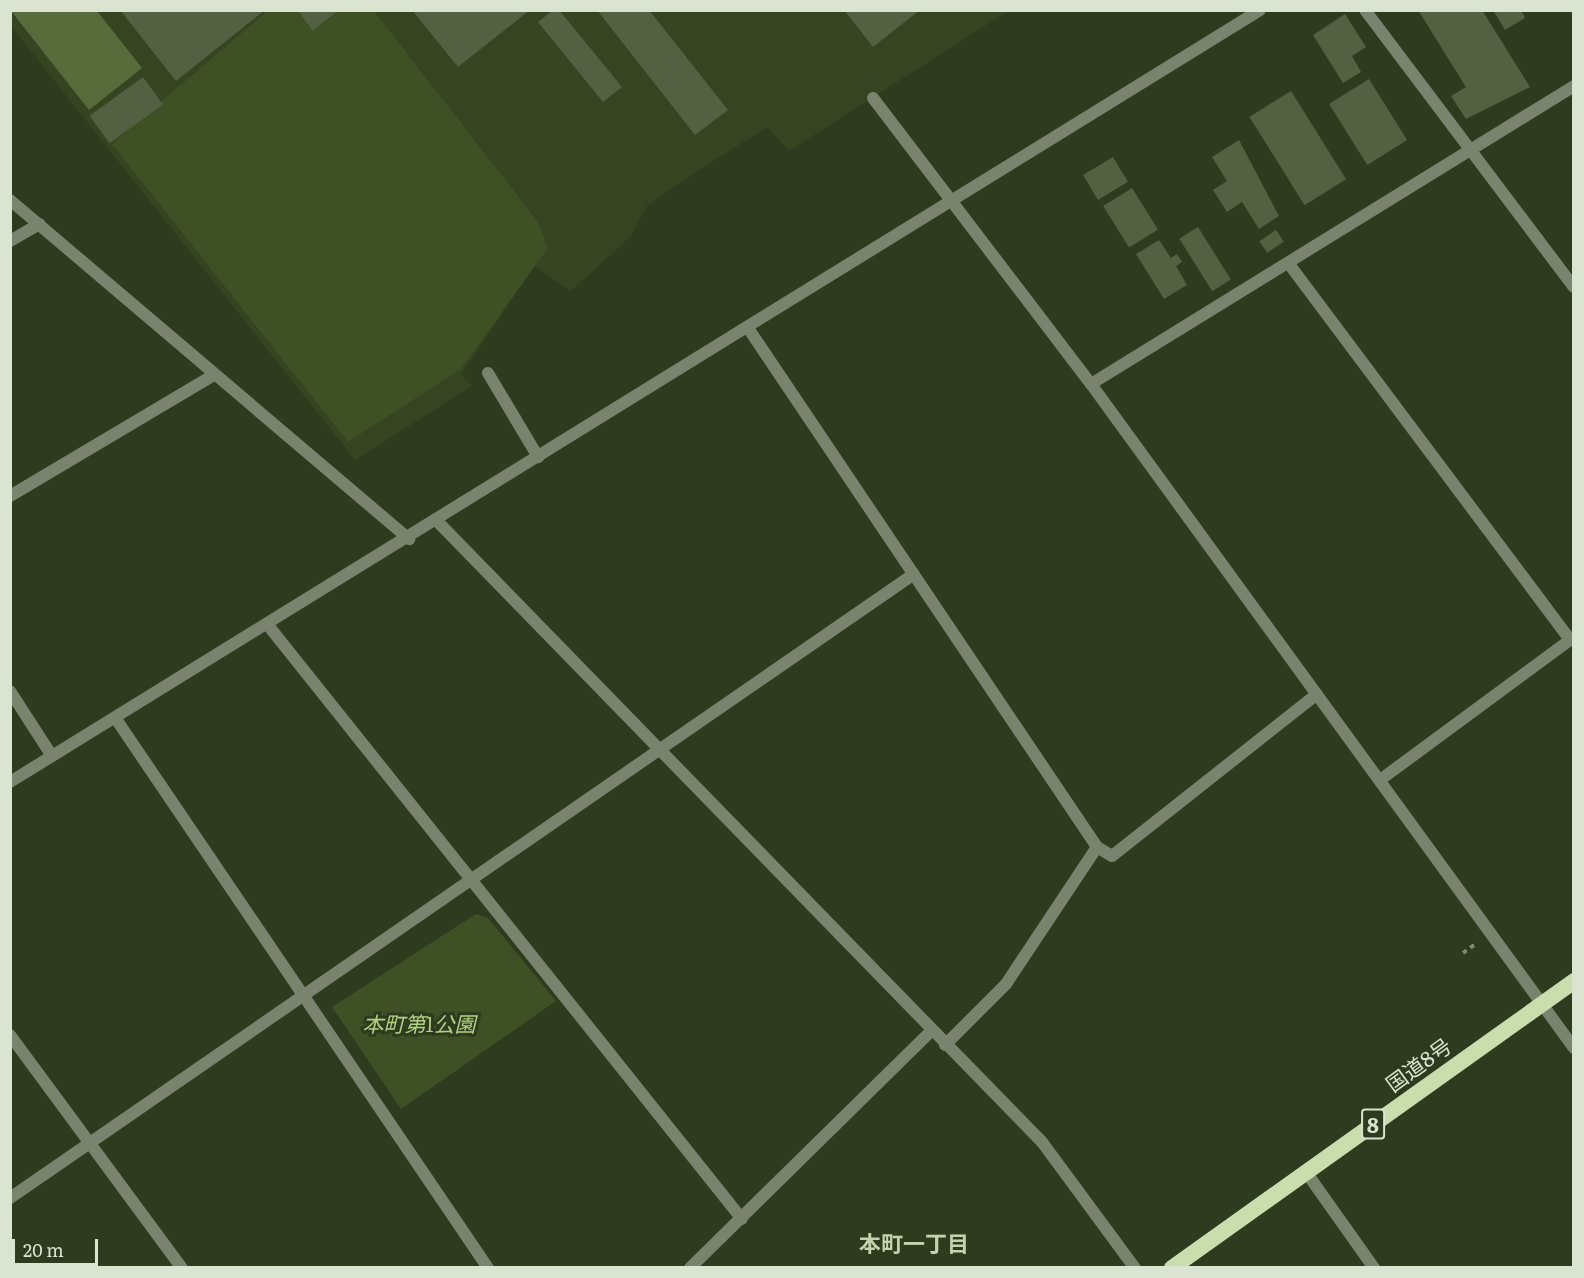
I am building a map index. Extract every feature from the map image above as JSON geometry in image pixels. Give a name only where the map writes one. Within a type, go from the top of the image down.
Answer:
[{"type":"highway","name":"国道8号","points":[[1172,1268],[1574,981]]},
{"type":"street","points":[[10,782],[116,719],[954,202],[1260,10]]},
{"type":"street","points":[[1365,10],[1574,287]]},
{"type":"street","points":[[1091,384],[1289,264],[1574,86]]},
{"type":"street","points":[[873,99],[1091,384],[1380,780],[1540,1005],[1574,1047]]},
{"type":"street","points":[[10,200],[408,539]]},
{"type":"street","points":[[10,241],[39,224]]},
{"type":"street","points":[[1289,264],[1572,638],[1380,780]]},
{"type":"street","points":[[748,328],[1097,847],[1112,856],[1317,694]]},
{"type":"street","points":[[488,374],[538,457]]},
{"type":"street","points":[[10,496],[214,375]]},
{"type":"street","points":[[437,521],[930,1032],[1042,1142],[1136,1268]]},
{"type":"street","points":[[10,1198],[914,574]]},
{"type":"street","points":[[267,624],[742,1219]]},
{"type":"street","points":[[10,691],[52,756]]},
{"type":"street","points":[[116,719],[300,996],[488,1268]]},
{"type":"street","points":[[945,1045],[1006,984],[1097,847]]},
{"type":"street","points":[[690,1268],[930,1032]]},
{"type":"street","points":[[10,1035],[182,1268]]},
{"type":"street","points":[[1306,1172],[1374,1268]]},
{"type":"shaded area","points":[[11,10],[1008,11],[789,151],[767,127],[699,170],[647,206],[631,236],[571,291],[534,266],[461,375],[472,386],[355,460],[11,26]]},
{"type":"shaded area","points":[[11,11],[97,11],[142,68],[89,110]]},
{"type":"green space","points":[[267,11],[297,11],[313,31],[339,11],[374,11],[538,222],[548,248],[461,369],[348,442],[112,144]]},
{"type":"green space","name":"本町第1公園","points":[[476,914],[488,918],[556,1001],[401,1109],[332,1007]]},
{"type":"building","points":[[120,10],[265,10],[176,81]]},
{"type":"building","points":[[297,10],[339,10],[313,31]]},
{"type":"building","points":[[412,10],[530,10],[458,67]]},
{"type":"building","points":[[553,10],[559,10],[622,87],[603,102],[538,22]]},
{"type":"building","points":[[597,10],[649,10],[728,110],[695,135]]},
{"type":"building","points":[[844,10],[920,10],[873,47]]},
{"type":"building","points":[[1418,10],[1482,10],[1530,87],[1466,119],[1451,96],[1466,87]]},
{"type":"building","points":[[1493,10],[1521,10],[1525,18],[1505,30]]},
{"type":"building","points":[[1345,14],[1366,47],[1352,56],[1361,72],[1343,83],[1313,35]]},
{"type":"building","points":[[143,77],[163,105],[110,143],[90,116]]},
{"type":"building","points":[[1369,79],[1407,140],[1367,165],[1329,104]]},
{"type":"building","points":[[1291,91],[1346,179],[1305,205],[1249,117]]},
{"type":"building","points":[[1239,140],[1279,216],[1259,229],[1242,202],[1227,212],[1213,190],[1227,181],[1212,157]]},
{"type":"building","points":[[1113,157],[1128,182],[1098,200],[1083,175]]},
{"type":"building","points":[[1132,188],[1158,230],[1129,248],[1103,206]]},
{"type":"building","points":[[1198,227],[1231,280],[1212,291],[1179,239]]},
{"type":"building","points":[[1276,230],[1284,242],[1267,253],[1259,241]]},
{"type":"building","points":[[1159,240],[1171,258],[1177,254],[1182,262],[1176,266],[1187,285],[1164,299],[1136,254]]},
{"type":"district","name":"本町一丁目","points":[[914,1243]]}]
